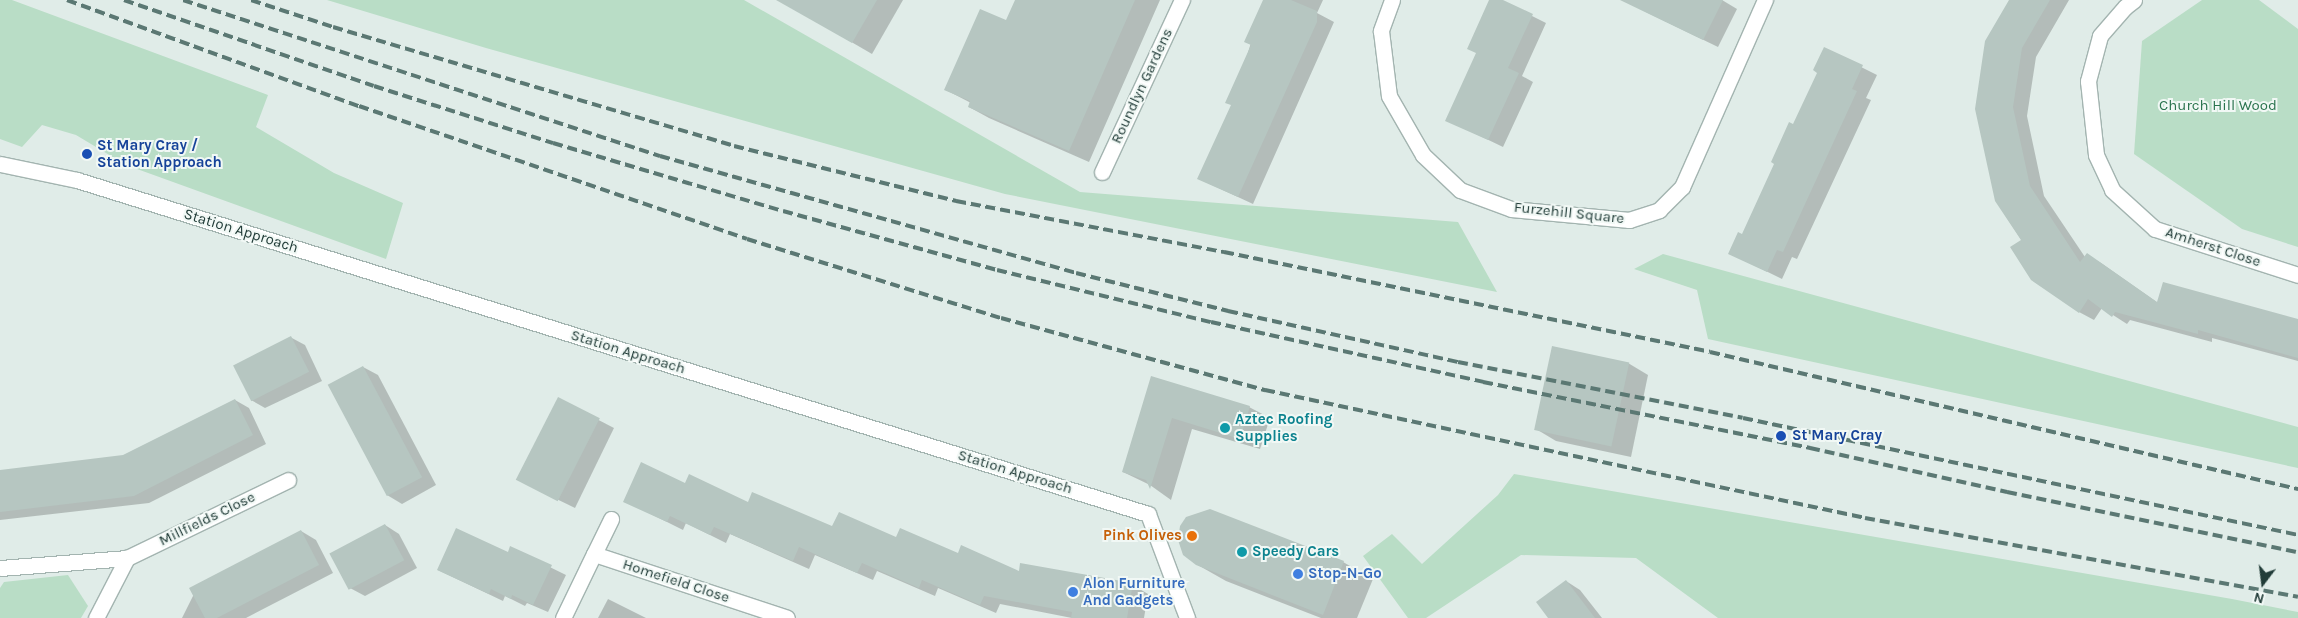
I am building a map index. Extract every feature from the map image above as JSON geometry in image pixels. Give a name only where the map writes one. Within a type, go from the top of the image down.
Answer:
[{"type":"street","name":"Roundlyn Gardens","points":[[1102,172],[1182,0]]},
{"type":"street","name":"Furzehill Square","points":[[1392,0],[1381,32],[1390,96],[1423,155],[1460,190],[1511,209],[1629,220],[1659,210],[1682,187],[1765,0]]},
{"type":"street","name":"Amherst Close","points":[[2134,0],[2125,6],[2100,36],[2088,80],[2096,155],[2112,190],[2155,228],[2298,275]]},
{"type":"street","name":"Station Approach","points":[[0,164],[77,180],[1148,514],[1187,618]]},
{"type":"street","name":"Millfields Close","points":[[0,568],[127,558],[288,480]]},
{"type":"street","points":[[563,618],[610,518]]},
{"type":"street","name":"Homefield Close","points":[[594,554],[787,618]]},
{"type":"street","points":[[96,618],[127,558]]},
{"type":"green space","points":[[0,0],[12,0],[268,95],[256,127],[334,173],[403,203],[386,259],[126,165],[76,135],[42,125],[22,147],[0,139]]},
{"type":"green space","points":[[327,0],[744,0],[1080,192],[1458,222],[1497,292],[1005,194],[486,48]]},
{"type":"green space","name":"Church Hill Wood","points":[[2202,0],[2259,0],[2298,29],[2298,247],[2242,229],[2134,154],[2142,41]]},
{"type":"green space","points":[[1663,254],[2298,427],[2298,468],[1708,339],[1697,290],[1634,269]]},
{"type":"green space","points":[[1514,474],[2232,599],[2298,612],[2298,618],[1718,618],[1636,558],[1521,555],[1426,618],[1408,618],[1363,556],[1392,534],[1422,564],[1498,495]]},
{"type":"green space","points":[[68,575],[88,606],[81,618],[0,618],[0,588],[4,582]]},
{"type":"building","points":[[776,0],[877,0],[852,43]]},
{"type":"building","points":[[1015,0],[1135,0],[1069,151],[968,107],[970,101],[944,90],[980,9],[1006,20]]},
{"type":"building","points":[[1263,0],[1291,0],[1317,11],[1317,22],[1238,197],[1197,179],[1231,105],[1225,103],[1251,45],[1244,42]]},
{"type":"building","points":[[1489,0],[1503,0],[1533,14],[1508,68],[1519,73],[1488,140],[1445,121],[1476,53],[1467,49]]},
{"type":"building","points":[[1620,0],[1723,0],[1703,40]]},
{"type":"building","points":[[2009,0],[2050,0],[2022,48],[2013,107],[2030,186],[2080,262],[2087,253],[2157,302],[2163,282],[2298,319],[2298,358],[2198,330],[2198,334],[2115,312],[2112,317],[2088,299],[2079,313],[2031,280],[2010,247],[2021,240],[1995,201],[1975,109],[1985,41]]},
{"type":"building","points":[[1824,47],[1863,65],[1852,89],[1857,91],[1783,252],[1777,250],[1767,272],[1728,254],[1738,232],[1742,234],[1774,164],[1771,162],[1789,122],[1793,124],[1817,73],[1813,70]]},
{"type":"building","points":[[291,336],[309,372],[251,401],[233,366]]},
{"type":"building","points":[[1552,346],[1629,362],[1611,447],[1534,430]]},
{"type":"building","points":[[363,366],[422,477],[387,496],[328,385]]},
{"type":"building","name":"Aztec Roofing Supplies","points":[[1151,376],[1250,406],[1240,439],[1172,418],[1150,489],[1146,480],[1122,472]]},
{"type":"building","points":[[558,397],[600,418],[558,501],[516,480]]},
{"type":"building","points":[[235,399],[253,435],[134,496],[0,512],[0,470],[123,455]]},
{"type":"building","points":[[641,462],[685,483],[689,474],[748,502],[752,492],[832,526],[839,512],[896,537],[900,528],[958,553],[961,545],[1019,571],[1020,563],[1133,583],[1127,618],[1071,618],[1072,612],[984,596],[980,605],[922,580],[919,588],[862,563],[857,573],[799,547],[793,561],[714,527],[710,535],[670,516],[667,522],[623,502]]},
{"type":"building","points":[[1210,509],[1344,561],[1323,615],[1196,565],[1183,555],[1178,540],[1180,526],[1186,517]]},
{"type":"building","points":[[385,524],[404,560],[349,590],[329,554]]},
{"type":"building","points":[[456,528],[508,552],[510,546],[552,565],[533,605],[512,595],[511,599],[491,589],[489,594],[437,570]]},
{"type":"building","points":[[301,530],[319,565],[217,618],[205,618],[189,588]]},
{"type":"building","points":[[1566,580],[1595,618],[1548,618],[1536,602]]},
{"type":"railway","points":[[67,0],[359,106],[747,239],[1001,318],[1265,390],[1865,518],[2298,597]]},
{"type":"railway","points":[[124,0],[374,86],[553,143],[783,211],[997,270],[1211,322],[1483,382],[1810,448],[2007,492],[2298,552]]},
{"type":"railway","points":[[183,0],[660,156],[1076,273],[1228,311],[1458,362],[1743,418],[2298,535]]},
{"type":"railway","points":[[251,0],[333,27],[734,146],[956,201],[1224,252],[1710,352],[2298,489]]},
{"type":"place","name":"St Mary Cray / Station Approach","points":[[87,154]]},
{"type":"place","name":"Aztec Roofing Supplies","points":[[1225,428]]},
{"type":"place","name":"St Mary Cray","points":[[1781,436]]},
{"type":"place","name":"Pink Olives","points":[[1192,536]]},
{"type":"place","name":"Speedy Cars","points":[[1242,552]]},
{"type":"place","name":"Stop-N-Go","points":[[1298,574]]},
{"type":"place","name":"Alon Furniture And Gadgets","points":[[1073,592]]}]
